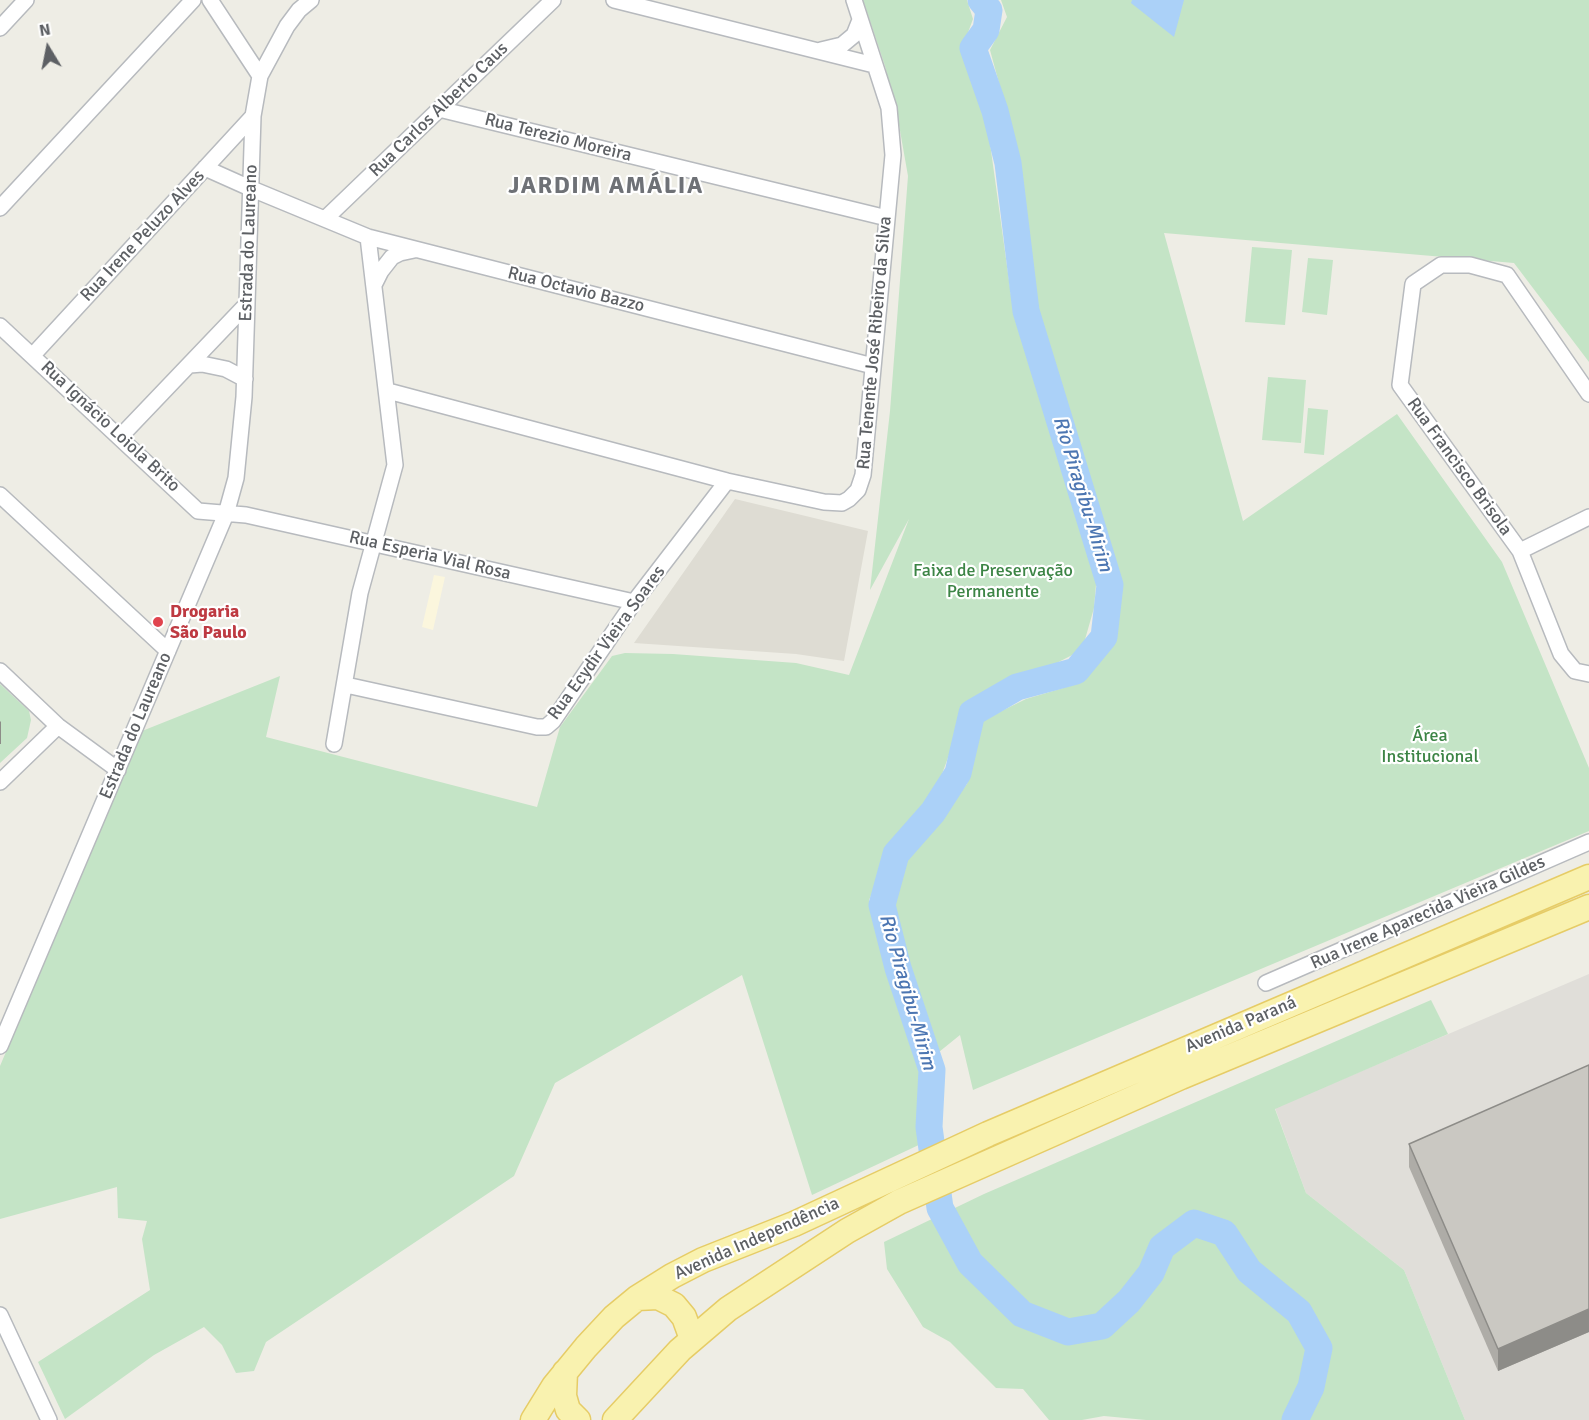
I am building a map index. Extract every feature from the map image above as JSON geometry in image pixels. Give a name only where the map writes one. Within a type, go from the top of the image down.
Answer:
[{"type":"main road","name":"Avenida Paraná","points":[[894,1177],[988,1134],[1589,877]]},
{"type":"main road","name":"Avenida Paraná","points":[[899,1202],[1181,1077],[1589,907]]},
{"type":"main road","name":"Avenida Independência","points":[[533,1420],[554,1386],[586,1347],[614,1317],[637,1298],[703,1260],[794,1224],[894,1177]]},
{"type":"main road","name":"Avenida Independência","points":[[607,1420],[622,1412],[692,1339],[739,1301],[847,1231],[899,1202]]},
{"type":"main road","points":[[637,1298],[658,1297],[674,1305],[684,1317],[692,1339]]},
{"type":"main road","points":[[566,1372],[564,1396],[568,1410],[578,1420]]},
{"type":"street","points":[[0,28],[26,0]]},
{"type":"street","points":[[0,208],[193,0]]},
{"type":"street","points":[[210,0],[260,76]]},
{"type":"street","name":"Rua Carlos Alberto Caus","points":[[325,219],[553,0]]},
{"type":"street","points":[[614,0],[874,65]]},
{"type":"street","name":"Rua Tenente José Ribeiro da Silva","points":[[388,391],[727,481],[824,502],[843,502],[849,499],[858,490],[863,475],[893,154],[889,108],[854,0]]},
{"type":"street","name":"Estrada do Laureano","points":[[0,1046],[226,514],[236,478],[244,379],[253,116],[260,76],[280,38],[304,3]]},
{"type":"street","points":[[818,51],[843,45],[854,35],[860,20]]},
{"type":"street","points":[[239,44],[250,50],[263,50],[274,45],[280,38]]},
{"type":"street","name":"Rua Terezio Moreira","points":[[440,109],[887,218]]},
{"type":"street","name":"Rua Irene Peluzo Alves","points":[[33,355],[253,116]]},
{"type":"street","name":"Rua Octavio Bazzo","points":[[205,168],[368,237],[873,366]]},
{"type":"street","points":[[251,220],[257,210],[267,204],[283,202]]},
{"type":"street","points":[[334,744],[346,685],[360,593],[395,465],[368,237]]},
{"type":"street","points":[[374,285],[392,257],[415,249]]},
{"type":"street","name":"Rua Francisco Brisola","points":[[1582,673],[1561,654],[1520,551],[1400,385],[1413,284],[1441,265],[1470,265],[1507,275],[1589,394]]},
{"type":"street","points":[[120,437],[247,304]]},
{"type":"street","name":"Rua Ignácio Loiola Brito","points":[[0,326],[198,510],[226,514]]},
{"type":"street","points":[[190,364],[226,369],[244,379]]},
{"type":"street","name":"Rua Ecydir Vieira Soares","points":[[346,685],[537,727],[546,727],[553,721],[634,602],[727,481]]},
{"type":"street","points":[[0,495],[168,651]]},
{"type":"street","name":"Rua Esperia Vial Rosa","points":[[226,514],[246,515],[634,602]]},
{"type":"street","points":[[1520,551],[1589,517]]},
{"type":"street","points":[[0,671],[58,726],[118,770]]},
{"type":"street","points":[[0,782],[58,726]]},
{"type":"street","name":"Rua Irene Aparecida Vieira Gildes","points":[[1266,983],[1589,842]]},
{"type":"street","points":[[0,1315],[49,1420]]},
{"type":"shaded area","points":[[735,499],[868,531],[844,661],[796,654],[634,643]]},
{"type":"shaded area","points":[[434,575],[445,577],[433,630],[422,627]]},
{"type":"shaded area","points":[[1589,974],[1589,1420],[1465,1420],[1404,1270],[1306,1193],[1275,1108]]},
{"type":"green space","name":"Faixa de Preservação Permanente","points":[[863,0],[967,0],[973,19],[963,46],[988,129],[1012,302],[1080,527],[1097,573],[1094,608],[1082,650],[968,703],[938,785],[889,854],[869,900],[920,1071],[923,1143],[812,1195],[742,975],[555,1083],[514,1176],[266,1342],[254,1371],[236,1373],[222,1345],[204,1327],[154,1355],[65,1419],[38,1362],[150,1290],[142,1239],[147,1221],[118,1218],[117,1187],[0,1219],[0,1066],[142,731],[280,676],[266,737],[537,807],[560,727],[612,656],[625,653],[673,654],[796,663],[849,675],[909,519],[870,590],[890,411],[908,176],[885,66]]},
{"type":"green space","name":"Área Institucional","points":[[1001,0],[1589,0],[1589,362],[1514,263],[1164,233],[1243,521],[1397,414],[1502,562],[1589,768],[1589,831],[973,1090],[960,1035],[934,1056],[905,960],[893,902],[905,859],[967,784],[979,722],[1026,699],[1080,683],[1112,646],[1120,604],[1119,571],[1037,307],[1015,142],[990,50],[1007,17]]},
{"type":"green space","points":[[1252,247],[1292,250],[1285,325],[1245,322]]},
{"type":"green space","points":[[1308,258],[1333,260],[1327,315],[1302,312]]},
{"type":"green space","points":[[1268,377],[1306,380],[1301,443],[1262,440]]},
{"type":"green space","points":[[1308,408],[1328,410],[1324,455],[1304,453]]},
{"type":"green space","points":[[0,684],[29,711],[31,720],[27,738],[0,763]]},
{"type":"green space","points":[[1431,1000],[1448,1034],[1275,1109],[1306,1193],[1404,1270],[1465,1420],[1146,1420],[1104,1416],[1082,1420],[1049,1420],[1023,1389],[996,1388],[950,1342],[923,1327],[887,1269],[884,1242],[984,1194]]},
{"type":"water","points":[[1132,0],[1184,0],[1174,37],[1131,3]]},
{"type":"building","points":[[1589,1065],[1589,1309],[1498,1349],[1409,1144]]},
{"type":"waterway","name":"Rio Piragibu-Mirim","points":[[981,0],[989,10],[986,30],[973,48],[995,111],[1008,163],[1026,311],[1110,585],[1104,637],[1076,671],[1017,687],[972,713],[958,773],[933,812],[896,854],[882,905],[898,968],[932,1070],[929,1127],[940,1208],[970,1263],[1022,1314],[1068,1332],[1102,1326],[1129,1301],[1151,1273],[1162,1247],[1194,1223],[1224,1233],[1249,1271],[1299,1312],[1319,1348],[1311,1387],[1295,1420]]},
{"type":"place","name":"Drogaria São Paulo","points":[[158,622]]},
{"type":"district","name":"JARDIM AMÁLIA","points":[[606,187]]}]
